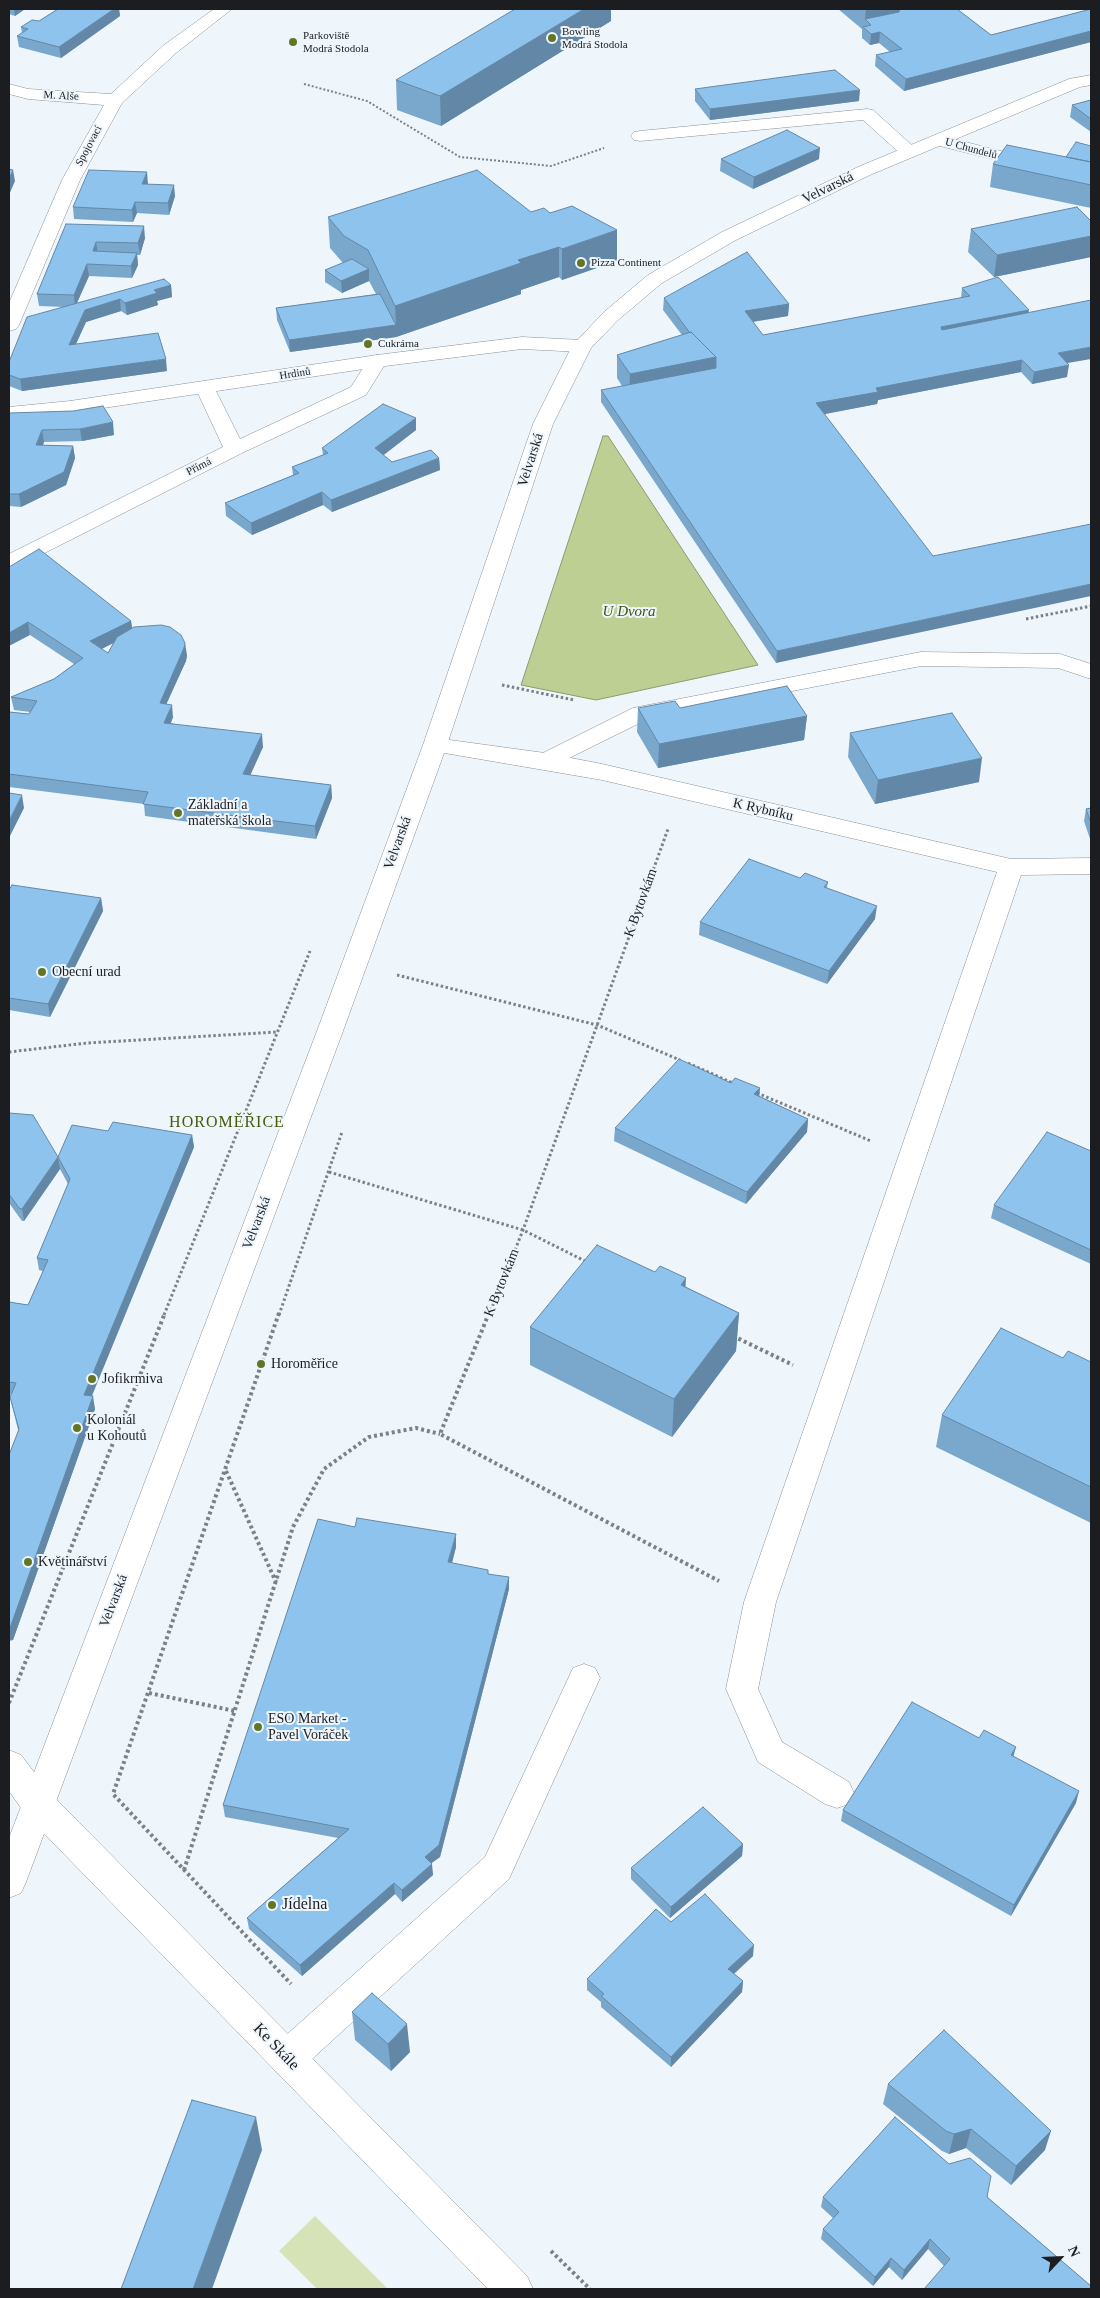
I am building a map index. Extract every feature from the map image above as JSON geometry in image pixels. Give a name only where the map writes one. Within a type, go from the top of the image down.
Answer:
[{"type":"street","name":"Spojovací","points":[[9,325],[71,180],[115,100],[170,49],[224,9]]},
{"type":"street","name":"Velvarská","points":[[9,1882],[330,1031],[435,745],[543,424],[582,346],[611,316],[655,279],[729,236],[864,171],[1075,83],[1091,80]]},
{"type":"street","name":"M. Alše","points":[[9,90],[28,94],[115,100]]},
{"type":"street","points":[[9,106],[115,100]]},
{"type":"street","points":[[640,136],[867,114],[909,152]]},
{"type":"street","name":"U Chundelů","points":[[938,140],[1091,179]]},
{"type":"street","name":"Hrdinů","points":[[9,413],[70,407],[377,361],[522,343],[582,346]]},
{"type":"street","name":"Přímá","points":[[9,562],[235,449],[359,391],[377,361]]},
{"type":"street","points":[[205,387],[235,449]]},
{"type":"street","points":[[545,761],[641,713],[921,659],[1060,661],[1091,672]]},
{"type":"street","name":"K Rybníku","points":[[435,745],[545,761],[1011,867],[1091,866]]},
{"type":"street","points":[[837,1793],[770,1752],[742,1690],[760,1602],[1011,867]]},
{"type":"street","points":[[286,2058],[497,1868],[584,1678]]},
{"type":"street","name":"Ke Skále","points":[[9,1765],[38,1804],[514,2289]]},
{"type":"path","points":[[304,84],[367,102],[460,157],[551,166],[640,136]]},
{"type":"path","points":[[502,686],[504,677]]},
{"type":"path","name":"K Bytovkám","points":[[440,1434],[523,1230],[681,791]]},
{"type":"path","points":[[9,1703],[313,943]]},
{"type":"path","points":[[393,984],[400,966]]},
{"type":"path","points":[[396,975],[597,1025],[741,1086]]},
{"type":"path","points":[[9,1052],[87,1042],[330,1031]]},
{"type":"path","points":[[750,1090],[912,1159]]},
{"type":"path","points":[[291,1984],[112,1794],[149,1693],[345,1125]]},
{"type":"path","points":[[329,1172],[523,1230],[594,1266]]},
{"type":"path","points":[[727,1332],[833,1386]]},
{"type":"path","points":[[184,1870],[294,1527],[324,1469],[369,1437],[416,1428],[440,1434],[760,1602]]},
{"type":"path","points":[[226,1471],[276,1582]]},
{"type":"path","points":[[149,1693],[235,1711]]},
{"type":"shaded area","points":[[315,2216],[388,2289],[317,2289],[279,2251]]},
{"type":"water","name":"U Dvora","points":[[603,436],[608,436],[758,665],[596,700],[521,685]]},
{"type":"building","points":[[58,9],[114,9],[59,47],[17,36],[28,29],[21,27],[32,20],[39,21]]},
{"type":"building","points":[[515,9],[584,9],[440,96],[396,80]]},
{"type":"building","points":[[900,9],[957,9],[991,35],[1091,9],[1091,31],[906,79],[876,55],[902,49],[880,32],[871,34],[863,27],[871,25],[865,19],[899,12]]},
{"type":"building","points":[[835,70],[860,90],[710,109],[695,89]]},
{"type":"building","points":[[1091,100],[1091,119],[1072,105]]},
{"type":"building","points":[[787,130],[820,148],[754,177],[721,159]]},
{"type":"building","points":[[1076,142],[1091,146],[1091,162],[1066,157]]},
{"type":"building","points":[[1007,145],[1091,162],[1091,185],[993,164]]},
{"type":"building","points":[[9,169],[13,170],[9,179]]},
{"type":"building","points":[[89,170],[147,172],[142,184],[174,185],[168,203],[135,202],[132,210],[73,207]]},
{"type":"building","points":[[477,170],[531,212],[544,208],[550,213],[572,206],[617,230],[562,249],[559,247],[518,260],[521,263],[395,306],[368,250],[344,236],[328,217]]},
{"type":"building","points":[[1077,207],[1091,221],[1091,236],[997,255],[971,229]]},
{"type":"building","points":[[66,224],[144,226],[138,243],[96,242],[93,251],[137,253],[131,266],[87,264],[74,295],[37,294]]},
{"type":"building","points":[[747,252],[789,304],[745,311],[763,335],[970,296],[962,288],[998,277],[1029,310],[941,327],[942,330],[1091,300],[1091,347],[1058,353],[1069,365],[1034,372],[1022,360],[876,388],[878,392],[816,403],[933,556],[1091,524],[1091,584],[777,651],[601,390],[716,368],[716,357],[690,333],[664,298]]},
{"type":"building","points":[[352,259],[369,269],[341,281],[325,270]]},
{"type":"building","points":[[164,279],[171,285],[154,290],[157,293],[125,303],[120,299],[85,310],[69,345],[158,333],[166,359],[20,379],[9,375],[9,362],[27,317]]},
{"type":"building","points":[[380,294],[396,325],[289,340],[276,308]]},
{"type":"building","points":[[691,332],[716,357],[630,374],[617,355]]},
{"type":"building","points":[[383,404],[416,418],[375,448],[392,462],[431,450],[439,458],[331,500],[322,492],[251,523],[225,503],[299,473],[292,467],[328,453],[322,448]]},
{"type":"building","points":[[103,406],[113,422],[80,429],[42,430],[36,445],[73,446],[64,472],[19,494],[9,494],[9,413],[73,411]]},
{"type":"building","points":[[39,549],[131,621],[90,641],[108,653],[117,637],[134,627],[161,625],[170,627],[181,635],[185,643],[184,648],[160,703],[172,705],[164,723],[262,734],[243,774],[331,785],[315,826],[143,804],[148,792],[9,774],[9,712],[29,714],[37,701],[11,697],[54,679],[83,658],[28,622],[9,633],[9,567]]},
{"type":"building","points":[[787,686],[807,716],[659,744],[638,708],[675,701],[680,708]]},
{"type":"building","points":[[952,713],[982,758],[878,780],[850,733]]},
{"type":"building","points":[[9,793],[22,795],[9,821]]},
{"type":"building","points":[[1091,808],[1091,823],[1086,809]]},
{"type":"building","points":[[749,859],[800,878],[805,873],[828,882],[824,887],[877,906],[829,971],[700,922]]},
{"type":"building","points":[[12,885],[101,898],[48,1004],[9,998],[9,890]]},
{"type":"building","points":[[679,1059],[731,1083],[735,1078],[760,1088],[754,1094],[808,1119],[747,1192],[615,1128]]},
{"type":"building","points":[[9,1113],[33,1115],[58,1157],[22,1209],[19,1208],[9,1194]]},
{"type":"building","points":[[113,1122],[192,1135],[84,1395],[93,1396],[9,1628],[9,1455],[19,1429],[10,1397],[16,1383],[9,1382],[9,1302],[28,1305],[48,1260],[37,1258],[70,1179],[58,1157],[72,1125],[108,1131]]},
{"type":"building","points":[[1047,1132],[1091,1151],[1091,1250],[994,1205]]},
{"type":"building","points":[[597,1245],[655,1272],[660,1266],[686,1278],[681,1285],[739,1313],[674,1399],[530,1327]]},
{"type":"building","points":[[1001,1328],[1063,1358],[1068,1351],[1091,1362],[1091,1487],[942,1415]]},
{"type":"building","points":[[357,1518],[456,1534],[448,1562],[488,1570],[488,1574],[509,1577],[439,1845],[425,1857],[432,1864],[402,1890],[394,1883],[300,1965],[247,1918],[349,1829],[223,1805],[318,1519],[355,1527]]},
{"type":"building","points":[[912,1702],[979,1738],[984,1730],[1016,1747],[1011,1755],[1079,1791],[1014,1905],[843,1810]]},
{"type":"building","points":[[703,1807],[743,1844],[671,1907],[631,1868]]},
{"type":"building","points":[[705,1894],[754,1945],[728,1969],[743,1981],[671,2057],[601,1996],[604,1994],[587,1979],[656,1909],[671,1922]]},
{"type":"building","points":[[372,1993],[407,2024],[388,2044],[352,2012]]},
{"type":"building","points":[[944,2030],[1051,2131],[1016,2166],[971,2129],[954,2134],[946,2131],[888,2084]]},
{"type":"building","points":[[192,2100],[256,2117],[193,2289],[121,2289]]},
{"type":"building","points":[[895,2117],[949,2164],[970,2158],[991,2176],[987,2197],[1091,2286],[1091,2289],[924,2289],[950,2259],[930,2239],[904,2270],[891,2258],[875,2277],[823,2229],[839,2212],[823,2197]]},
{"type":"place","name":"Bowling Modrá Stodola","points":[[552,38]]},
{"type":"place","name":"Parkoviště Modrá Stodola","points":[[293,42]]},
{"type":"place","name":"Pizza Continent","points":[[581,263]]},
{"type":"place","name":"Cukrárna","points":[[368,344]]},
{"type":"place","name":"Základní a mateřská škola","points":[[178,813]]},
{"type":"place","name":"Obecní urad","points":[[42,972]]},
{"type":"place","name":"Horoměřice","points":[[261,1364]]},
{"type":"place","name":"Jofikrmiva","points":[[92,1379]]},
{"type":"place","name":"Koloniál u Kohoutů","points":[[77,1428]]},
{"type":"place","name":"Květinářství","points":[[28,1562]]},
{"type":"place","name":"ESO Market - Pavel Voráček","points":[[258,1727]]},
{"type":"place","name":"Jídelna","points":[[272,1905]]},
{"type":"district","name":"HOROMĚŘICE","points":[[227,1123]]}]
